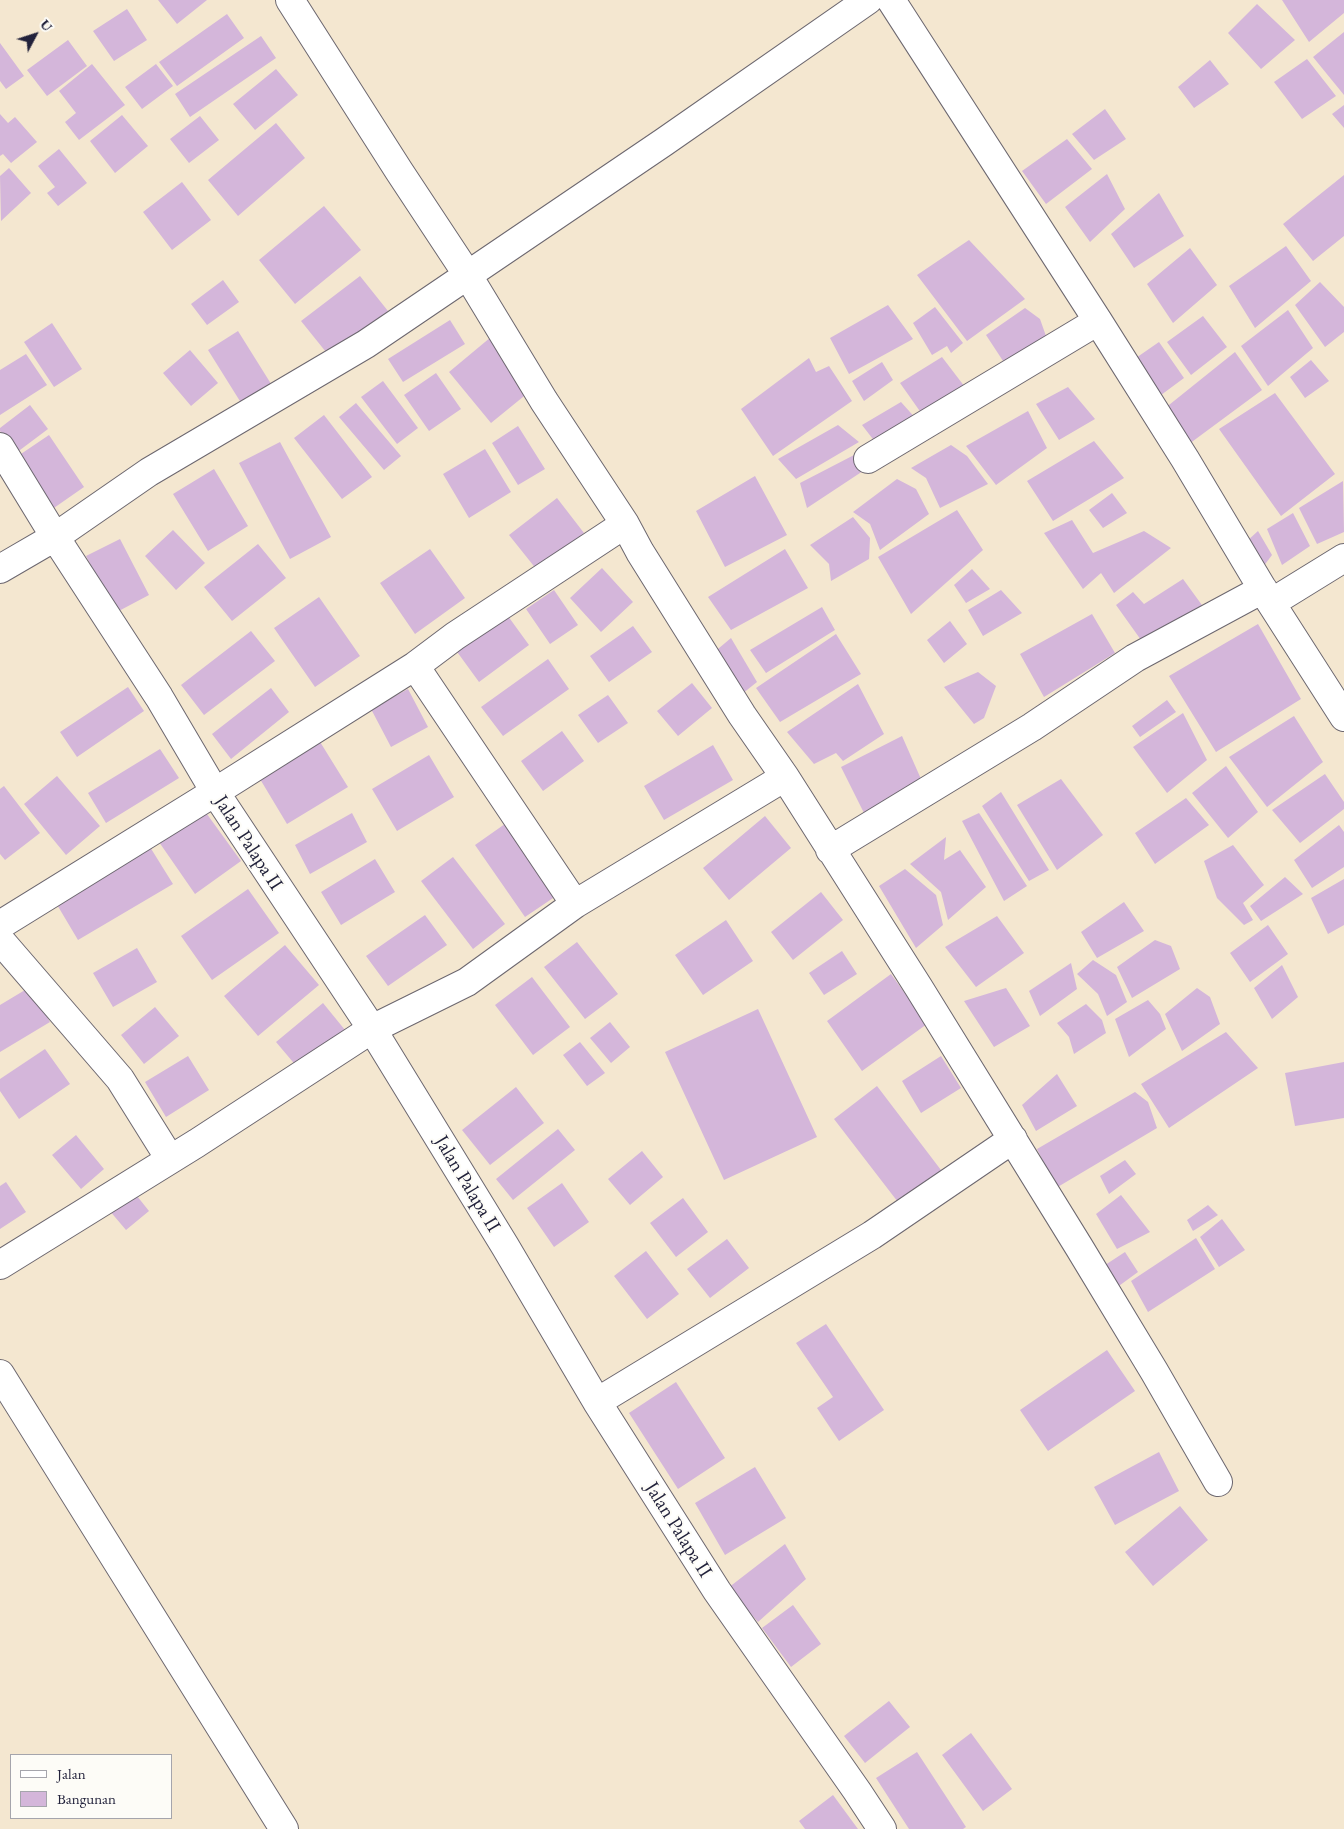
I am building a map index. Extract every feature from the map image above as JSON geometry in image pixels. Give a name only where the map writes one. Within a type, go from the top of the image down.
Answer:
[{"type":"street","points":[[290,0],[399,171],[468,274],[544,401],[625,524],[640,552],[742,715],[785,777],[1013,1139],[1154,1371],[1218,1482]]},
{"type":"street","points":[[0,569],[54,537],[149,472],[366,344],[664,142],[868,0]]},
{"type":"street","points":[[891,0],[1098,321],[1185,459],[1267,596],[1344,717]]},
{"type":"street","points":[[868,459],[1098,321]]},
{"type":"street","name":"Jalan Palapa II","points":[[0,447],[54,537],[159,697],[215,792],[372,1028],[505,1246],[597,1402],[717,1592],[858,1791],[882,1829]]},
{"type":"street","points":[[0,925],[415,666],[454,636],[625,524]]},
{"type":"street","points":[[830,850],[1032,727],[1135,658],[1344,558]]},
{"type":"street","points":[[415,666],[575,904]]},
{"type":"street","points":[[0,1265],[170,1159],[372,1028],[467,982],[575,904],[785,777]]},
{"type":"street","points":[[0,940],[120,1079],[170,1159]]},
{"type":"street","points":[[597,1402],[872,1235],[1013,1139]]},
{"type":"street","points":[[0,1374],[284,1829]]},
{"type":"building","points":[[158,0],[207,0],[177,24]]},
{"type":"building","points":[[1282,0],[1344,0],[1344,13],[1309,42]]},
{"type":"building","points":[[1257,4],[1295,40],[1261,69],[1228,33]]},
{"type":"building","points":[[127,9],[147,40],[114,61],[93,31]]},
{"type":"building","points":[[227,14],[244,38],[177,86],[159,62]]},
{"type":"building","points":[[1344,32],[1344,95],[1313,57]]},
{"type":"building","points":[[261,36],[276,58],[190,117],[175,94]]},
{"type":"building","points":[[68,40],[87,66],[47,96],[27,70]]},
{"type":"building","points":[[0,43],[24,76],[6,89],[0,81]]},
{"type":"building","points":[[1307,59],[1336,96],[1302,119],[1274,82]]},
{"type":"building","points":[[1210,60],[1229,84],[1194,108],[1178,87]]},
{"type":"building","points":[[92,64],[125,105],[79,140],[65,122],[76,113],[59,91]]},
{"type":"building","points":[[156,64],[173,86],[142,109],[125,87]]},
{"type":"building","points":[[276,69],[298,95],[255,130],[233,104]]},
{"type":"building","points":[[1344,105],[1344,128],[1332,114]]},
{"type":"building","points":[[1105,109],[1126,139],[1094,160],[1072,134]]},
{"type":"building","points":[[0,114],[8,123],[15,117],[37,142],[11,163],[3,154],[0,156]]},
{"type":"building","points":[[122,115],[148,146],[115,173],[90,141]]},
{"type":"building","points":[[200,116],[219,140],[189,163],[170,139]]},
{"type":"building","points":[[276,123],[305,158],[238,216],[208,180]]},
{"type":"building","points":[[1067,139],[1092,169],[1046,204],[1022,171]]},
{"type":"building","points":[[59,149],[87,183],[58,206],[47,193],[55,187],[38,166]]},
{"type":"building","points":[[9,168],[31,193],[1,221],[0,176]]},
{"type":"building","points":[[1107,174],[1125,209],[1090,242],[1065,207]]},
{"type":"building","points":[[1344,175],[1344,236],[1313,261],[1283,224]]},
{"type":"building","points":[[182,182],[211,220],[172,250],[143,212]]},
{"type":"building","points":[[1159,193],[1184,236],[1134,268],[1111,234]]},
{"type":"building","points":[[324,206],[361,250],[295,304],[259,260]]},
{"type":"building","points":[[969,240],[1025,299],[967,341],[917,275]]},
{"type":"building","points":[[1286,246],[1311,281],[1255,328],[1229,286]]},
{"type":"building","points":[[1190,248],[1217,285],[1173,323],[1147,284]]},
{"type":"building","points":[[360,276],[388,311],[330,357],[301,321]]},
{"type":"building","points":[[223,280],[239,302],[207,325],[191,304]]},
{"type":"building","points":[[1320,282],[1344,307],[1344,332],[1325,347],[1295,305]]},
{"type":"building","points":[[888,305],[913,339],[849,374],[830,338]]},
{"type":"building","points":[[935,307],[963,343],[951,353],[947,346],[932,355],[913,323]]},
{"type":"building","points":[[1025,308],[1040,319],[1046,336],[1007,367],[986,335]]},
{"type":"building","points":[[1288,310],[1313,348],[1268,386],[1241,346]]},
{"type":"building","points":[[1203,316],[1227,347],[1191,375],[1167,342]]},
{"type":"building","points":[[450,320],[465,344],[403,382],[388,359]]},
{"type":"building","points":[[52,323],[82,369],[54,387],[24,342]]},
{"type":"building","points":[[238,331],[273,387],[243,406],[208,350]]},
{"type":"building","points":[[491,337],[534,388],[491,423],[449,372]]},
{"type":"building","points":[[1159,342],[1184,378],[1157,398],[1133,360]]},
{"type":"building","points":[[190,350],[218,383],[191,406],[163,373]]},
{"type":"building","points":[[1235,352],[1262,390],[1185,447],[1164,409]]},
{"type":"building","points":[[26,354],[47,385],[0,415],[0,370]]},
{"type":"building","points":[[942,357],[968,391],[924,417],[900,383]]},
{"type":"building","points":[[809,358],[816,372],[829,366],[852,401],[773,456],[741,409]]},
{"type":"building","points":[[1311,360],[1329,381],[1305,398],[1290,377]]},
{"type":"building","points":[[882,362],[893,380],[864,401],[852,381]]},
{"type":"building","points":[[436,373],[461,409],[429,431],[404,395]]},
{"type":"building","points":[[383,381],[418,428],[397,444],[361,397]]},
{"type":"building","points":[[1068,387],[1095,419],[1059,440],[1036,404]]},
{"type":"building","points":[[1275,393],[1335,474],[1281,516],[1219,429]]},
{"type":"building","points":[[901,402],[918,421],[879,447],[862,425]]},
{"type":"building","points":[[356,403],[401,456],[384,470],[339,417]]},
{"type":"building","points":[[30,405],[48,429],[16,453],[0,431],[0,428]]},
{"type":"building","points":[[1028,411],[1047,448],[996,485],[966,446]]},
{"type":"building","points":[[324,415],[372,477],[342,499],[294,438]]},
{"type":"building","points":[[838,425],[859,442],[796,479],[778,459]]},
{"type":"building","points":[[518,426],[545,469],[518,485],[492,443]]},
{"type":"building","points":[[49,435],[84,487],[51,510],[15,458]]},
{"type":"building","points":[[1094,441],[1124,478],[1053,521],[1027,481]]},
{"type":"building","points":[[280,442],[331,537],[290,559],[239,463]]},
{"type":"building","points":[[951,445],[967,456],[988,484],[940,508],[926,478],[911,468]]},
{"type":"building","points":[[485,449],[511,492],[469,518],[443,474]]},
{"type":"building","points":[[856,454],[863,471],[807,508],[800,483]]},
{"type":"building","points":[[214,469],[248,526],[208,551],[173,494]]},
{"type":"building","points":[[755,476],[787,535],[725,567],[696,511]]},
{"type":"building","points":[[897,479],[916,489],[929,514],[880,550],[870,524],[853,512]]},
{"type":"building","points":[[1343,481],[1344,532],[1317,544],[1299,508]]},
{"type":"building","points":[[1112,493],[1127,513],[1103,528],[1089,510]]},
{"type":"building","points":[[557,498],[584,533],[537,570],[509,535]]},
{"type":"building","points":[[957,510],[983,550],[911,614],[878,557]]},
{"type":"building","points":[[1293,513],[1310,546],[1282,565],[1267,529]]},
{"type":"building","points":[[853,517],[870,538],[869,559],[831,581],[829,564],[810,545]]},
{"type":"building","points":[[1072,520],[1093,553],[1144,531],[1171,548],[1114,593],[1101,573],[1083,589],[1044,533]]},
{"type":"building","points":[[173,530],[205,563],[176,590],[145,556]]},
{"type":"building","points":[[1258,531],[1272,555],[1263,567],[1247,541]]},
{"type":"building","points":[[120,539],[149,595],[115,613],[86,556]]},
{"type":"building","points":[[258,544],[286,578],[232,621],[204,587]]},
{"type":"building","points":[[430,549],[465,598],[415,634],[380,583]]},
{"type":"building","points":[[785,549],[808,588],[731,630],[708,597]]},
{"type":"building","points":[[602,568],[633,602],[601,632],[570,598]]},
{"type":"building","points":[[972,569],[990,589],[966,603],[954,585]]},
{"type":"building","points":[[1183,579],[1207,612],[1146,647],[1116,605],[1133,592],[1144,604]]},
{"type":"building","points":[[554,590],[578,625],[550,644],[526,609]]},
{"type":"building","points":[[1001,590],[1022,613],[983,636],[968,610]]},
{"type":"building","points":[[319,597],[360,656],[315,687],[274,628]]},
{"type":"building","points":[[822,607],[835,630],[766,673],[750,650]]},
{"type":"building","points":[[505,612],[529,645],[479,682],[455,649]]},
{"type":"building","points":[[1092,614],[1115,653],[1044,697],[1020,654]]},
{"type":"building","points":[[950,621],[967,644],[944,663],[927,640]]},
{"type":"building","points":[[1258,624],[1301,699],[1216,752],[1169,676]]},
{"type":"building","points":[[633,626],[652,652],[609,682],[590,656]]},
{"type":"building","points":[[251,631],[275,661],[204,715],[181,685]]},
{"type":"building","points":[[836,634],[861,674],[780,722],[756,688]]},
{"type":"building","points":[[731,638],[757,682],[737,698],[712,654]]},
{"type":"building","points":[[548,659],[569,689],[503,736],[481,707]]},
{"type":"building","points":[[978,672],[996,686],[984,718],[974,724],[944,687]]},
{"type":"building","points":[[692,683],[712,708],[678,736],[657,711]]},
{"type":"building","points":[[858,684],[884,734],[843,761],[836,753],[814,764],[787,732]]},
{"type":"building","points":[[128,687],[144,711],[77,757],[60,732]]},
{"type":"building","points":[[271,688],[289,712],[231,759],[212,734]]},
{"type":"building","points":[[408,689],[428,727],[391,747],[371,709]]},
{"type":"building","points":[[608,695],[628,723],[598,743],[578,715]]},
{"type":"building","points":[[1167,700],[1176,712],[1140,737],[1132,726]]},
{"type":"building","points":[[1183,713],[1207,760],[1167,793],[1133,747]]},
{"type":"building","points":[[1294,716],[1323,762],[1267,807],[1229,757]]},
{"type":"building","points":[[562,731],[584,761],[543,791],[521,761]]},
{"type":"building","points":[[902,736],[921,779],[866,817],[841,767]]},
{"type":"building","points":[[317,737],[348,787],[287,824],[257,774]]},
{"type":"building","points":[[713,745],[733,780],[664,820],[644,786]]},
{"type":"building","points":[[160,749],[179,778],[106,823],[88,793]]},
{"type":"building","points":[[429,755],[454,797],[397,831],[372,789]]},
{"type":"building","points":[[1226,766],[1258,812],[1228,838],[1192,793]]},
{"type":"building","points":[[1325,774],[1344,802],[1344,809],[1300,843],[1272,810]]},
{"type":"building","points":[[57,776],[100,826],[66,855],[24,804]]},
{"type":"building","points":[[1061,779],[1103,835],[1057,870],[1017,805]]},
{"type":"building","points":[[4,786],[40,833],[5,860],[0,854],[0,789]]},
{"type":"building","points":[[1001,792],[1049,870],[1029,881],[982,806]]},
{"type":"building","points":[[1186,798],[1209,825],[1155,864],[1135,833]]},
{"type":"building","points":[[204,810],[241,861],[195,894],[159,842]]},
{"type":"building","points":[[352,813],[367,842],[310,874],[295,845]]},
{"type":"building","points":[[979,813],[1027,886],[1004,901],[962,821]]},
{"type":"building","points":[[765,816],[791,848],[729,900],[703,868]]},
{"type":"building","points":[[512,819],[562,892],[525,917],[475,845]]},
{"type":"building","points":[[1339,825],[1344,832],[1344,867],[1312,888],[1294,860]]},
{"type":"building","points":[[946,837],[944,860],[960,850],[986,887],[948,920],[941,892],[910,864]]},
{"type":"building","points":[[1233,845],[1264,885],[1243,903],[1253,920],[1244,925],[1217,898],[1204,861]]},
{"type":"building","points":[[150,847],[173,884],[78,940],[56,903]]},
{"type":"building","points":[[453,857],[505,924],[473,949],[421,881]]},
{"type":"building","points":[[375,859],[395,892],[341,925],[321,892]]},
{"type":"building","points":[[905,869],[936,895],[943,925],[916,948],[879,886]]},
{"type":"building","points":[[1285,877],[1303,894],[1261,921],[1250,906]]},
{"type":"building","points":[[1344,879],[1344,925],[1328,934],[1311,898]]},
{"type":"building","points":[[248,889],[279,933],[212,980],[181,936]]},
{"type":"building","points":[[821,892],[843,920],[793,960],[771,932]]},
{"type":"building","points":[[1124,902],[1144,931],[1097,958],[1081,932]]},
{"type":"building","points":[[425,915],[447,945],[388,986],[366,956]]},
{"type":"building","points":[[997,916],[1024,953],[976,987],[945,947]]},
{"type":"building","points":[[726,920],[753,961],[703,995],[675,955]]},
{"type":"building","points":[[1268,925],[1288,954],[1250,982],[1230,953]]},
{"type":"building","points":[[1155,940],[1171,946],[1180,969],[1132,998],[1117,967]]},
{"type":"building","points":[[577,942],[618,994],[585,1019],[544,967]]},
{"type":"building","points":[[285,945],[319,985],[258,1036],[224,996]]},
{"type":"building","points":[[137,948],[157,982],[113,1007],[93,973]]},
{"type":"building","points":[[842,951],[857,974],[824,995],[809,973]]},
{"type":"building","points":[[1093,960],[1116,975],[1127,1002],[1107,1016],[1098,994],[1077,974]]},
{"type":"building","points":[[1071,963],[1077,989],[1040,1016],[1029,991]]},
{"type":"building","points":[[1282,965],[1298,997],[1272,1019],[1254,988]]},
{"type":"building","points":[[891,974],[927,1024],[862,1071],[827,1021]]},
{"type":"building","points":[[532,977],[570,1027],[533,1055],[495,1005]]},
{"type":"building","points":[[30,987],[50,1022],[0,1052],[0,1005]]},
{"type":"building","points":[[1006,988],[1030,1026],[994,1047],[964,1001]]},
{"type":"building","points":[[1197,988],[1210,997],[1220,1024],[1182,1051],[1165,1014]]},
{"type":"building","points":[[1148,1000],[1160,1014],[1166,1029],[1129,1057],[1115,1019]]},
{"type":"building","points":[[323,1003],[345,1030],[298,1068],[276,1042]]},
{"type":"building","points":[[1086,1004],[1102,1020],[1106,1033],[1074,1054],[1069,1037],[1057,1023]]},
{"type":"building","points":[[155,1007],[179,1036],[144,1064],[121,1035]]},
{"type":"building","points":[[758,1009],[817,1137],[724,1180],[665,1052]]},
{"type":"building","points":[[610,1022],[630,1047],[611,1063],[590,1038]]},
{"type":"building","points":[[1226,1032],[1258,1068],[1169,1128],[1141,1084]]},
{"type":"building","points":[[580,1042],[605,1073],[587,1086],[563,1055]]},
{"type":"building","points":[[45,1049],[70,1084],[19,1119],[0,1091],[0,1079]]},
{"type":"building","points":[[188,1056],[209,1090],[166,1117],[145,1082]]},
{"type":"building","points":[[941,1056],[961,1088],[921,1113],[902,1081]]},
{"type":"building","points":[[1344,1062],[1344,1118],[1295,1126],[1285,1073]]},
{"type":"building","points":[[1057,1074],[1077,1106],[1036,1131],[1022,1105]]},
{"type":"building","points":[[877,1086],[944,1174],[901,1206],[834,1119]]},
{"type":"building","points":[[516,1087],[544,1123],[490,1165],[462,1130]]},
{"type":"building","points":[[1135,1092],[1148,1102],[1157,1128],[1056,1188],[1037,1149]]},
{"type":"building","points":[[558,1129],[575,1150],[513,1200],[496,1179]]},
{"type":"building","points":[[76,1135],[104,1169],[81,1189],[52,1155]]},
{"type":"building","points":[[642,1151],[663,1177],[630,1205],[608,1179]]},
{"type":"building","points":[[1125,1160],[1136,1174],[1109,1194],[1100,1176]]},
{"type":"building","points":[[6,1182],[26,1212],[0,1229],[0,1186]]},
{"type":"building","points":[[562,1183],[589,1222],[554,1247],[527,1208]]},
{"type":"building","points":[[133,1191],[149,1211],[126,1230],[109,1210]]},
{"type":"building","points":[[1121,1195],[1150,1232],[1117,1249],[1096,1214]]},
{"type":"building","points":[[683,1198],[708,1232],[676,1257],[650,1223]]},
{"type":"building","points":[[1208,1205],[1218,1215],[1193,1231],[1187,1220]]},
{"type":"building","points":[[1222,1219],[1245,1250],[1219,1267],[1200,1237]]},
{"type":"building","points":[[1196,1238],[1215,1269],[1148,1312],[1131,1281]]},
{"type":"building","points":[[727,1239],[749,1268],[710,1298],[687,1269]]},
{"type":"building","points":[[646,1251],[679,1294],[647,1319],[614,1276]]},
{"type":"building","points":[[1125,1252],[1138,1272],[1112,1291],[1099,1269]]},
{"type":"building","points":[[826,1324],[884,1410],[839,1441],[817,1408],[833,1397],[796,1343]]},
{"type":"building","points":[[1107,1350],[1135,1391],[1048,1451],[1020,1410]]},
{"type":"building","points":[[676,1382],[725,1458],[678,1489],[629,1413]]},
{"type":"building","points":[[1159,1452],[1179,1491],[1115,1525],[1094,1487]]},
{"type":"building","points":[[755,1467],[786,1518],[725,1555],[695,1503]]},
{"type":"building","points":[[1180,1506],[1208,1540],[1153,1586],[1125,1552]]},
{"type":"building","points":[[785,1544],[806,1579],[758,1622],[728,1588]]},
{"type":"building","points":[[793,1605],[821,1644],[791,1667],[762,1628]]},
{"type":"building","points":[[889,1701],[910,1727],[865,1763],[844,1736]]},
{"type":"building","points":[[971,1733],[1012,1789],[983,1811],[942,1755]]},
{"type":"building","points":[[917,1752],[966,1827],[963,1829],[909,1829],[876,1778]]},
{"type":"building","points":[[833,1795],[858,1829],[805,1829],[799,1821]]}]
